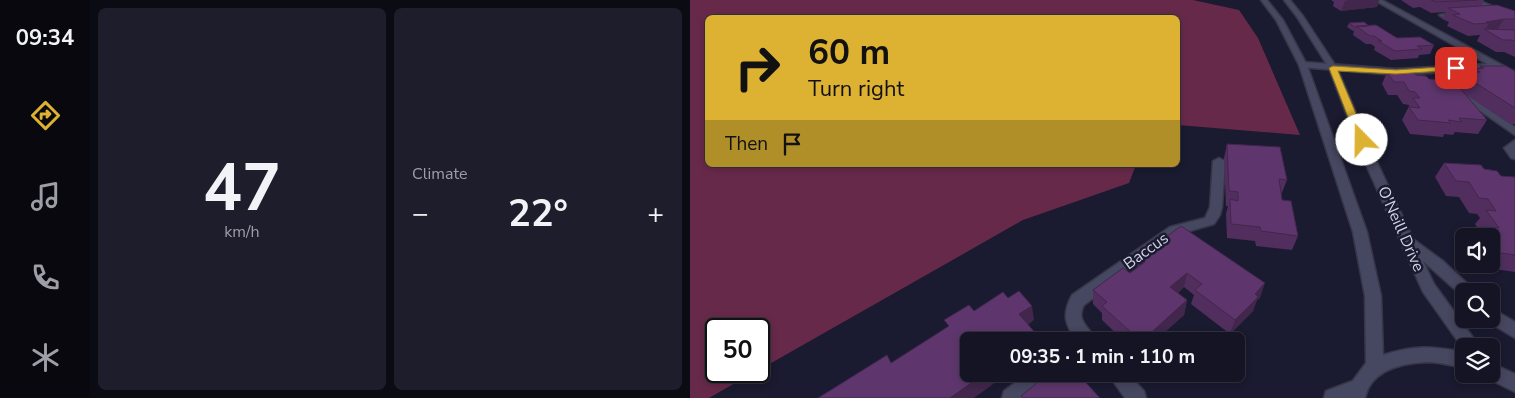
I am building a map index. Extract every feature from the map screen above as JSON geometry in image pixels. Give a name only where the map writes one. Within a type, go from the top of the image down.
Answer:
[{"type":"main road","points":[[1264,0],[1279,20],[1303,65],[1360,232],[1373,296],[1375,366],[1357,393],[1333,398]]},
{"type":"main road","name":"O'Neill Drive","points":[[1286,0],[1300,16],[1333,68],[1369,158],[1428,288],[1465,338]]},
{"type":"main road","points":[[1377,0],[1515,76]]},
{"type":"main road","points":[[1473,0],[1515,19]]},
{"type":"main road","points":[[1478,12],[1497,11]]},
{"type":"main road","points":[[1442,15],[1469,13]]},
{"type":"main road","points":[[1303,65],[1396,72],[1496,66]]},
{"type":"main road","points":[[1454,88],[1515,132]]},
{"type":"main road","points":[[1515,143],[1509,148],[1515,156]]},
{"type":"main road","name":"Baccus","points":[[1080,332],[1074,326],[1072,308],[1078,300],[1175,230],[1209,221],[1214,215],[1219,161]]},
{"type":"main road","points":[[1408,242],[1457,283]]},
{"type":"main road","points":[[1500,320],[1515,331]]},
{"type":"main road","points":[[1375,366],[1402,357],[1430,354],[1455,358]]},
{"type":"main road","points":[[1500,376],[1515,383]]},
{"type":"main road","points":[[1011,398],[1030,382]]},
{"type":"main road","points":[[1123,382],[1137,398]]},
{"type":"shaded area","points":[[690,0],[1193,0],[1239,10],[1258,38],[1300,135],[1180,125],[1180,15],[705,15],[705,167],[1135,167],[1129,183],[1023,220],[770,364],[770,318],[705,318],[705,383],[735,383],[709,398],[690,398]]},
{"type":"building","points":[[1431,0],[1477,0],[1436,2]]},
{"type":"building","points":[[1497,5],[1515,11],[1515,19],[1474,24],[1453,15],[1460,14],[1448,8]]},
{"type":"building","points":[[1364,22],[1369,26],[1355,27],[1349,23]]},
{"type":"building","points":[[1376,25],[1397,38],[1420,37],[1434,45],[1417,46],[1422,49],[1395,51],[1356,26]]},
{"type":"building","points":[[1484,29],[1515,30],[1515,41],[1503,40]]},
{"type":"building","points":[[1480,66],[1506,66],[1515,71],[1515,108],[1460,73],[1480,72],[1475,69],[1484,68]]},
{"type":"building","points":[[1387,72],[1415,73],[1416,75],[1426,76],[1429,79],[1454,81],[1487,120],[1459,118],[1462,122],[1448,120],[1451,123],[1418,120],[1409,107],[1420,108],[1413,98],[1420,98],[1415,92],[1409,91],[1404,82],[1394,82]]},
{"type":"building","points":[[1227,144],[1280,147],[1287,180],[1279,179],[1282,200],[1291,201],[1298,236],[1261,231],[1260,227],[1231,224],[1230,199],[1238,201],[1238,192],[1229,191]]},
{"type":"building","points":[[1444,163],[1481,165],[1484,169],[1497,171],[1501,176],[1515,177],[1515,255],[1500,252],[1500,228],[1486,210],[1496,211],[1488,199],[1479,198],[1469,182],[1456,181]]},
{"type":"building","points":[[1181,226],[1265,283],[1255,294],[1258,297],[1235,320],[1195,290],[1202,284],[1187,273],[1170,287],[1187,300],[1152,332],[1131,332],[1102,306],[1107,302],[1093,290],[1123,268],[1130,273],[1145,262],[1139,257]]},
{"type":"building","points":[[1019,291],[1032,306],[1019,314],[1034,332],[960,332],[960,382],[973,382],[950,398],[818,398],[887,355],[891,363],[949,326],[944,320],[969,305],[974,311],[1003,292],[1008,298]]},
{"type":"building","points":[[1038,382],[1085,382],[1100,398],[1023,398],[1021,396]]},
{"type":"route","points":[[1362,140],[1333,68],[1396,72],[1456,68]]}]
